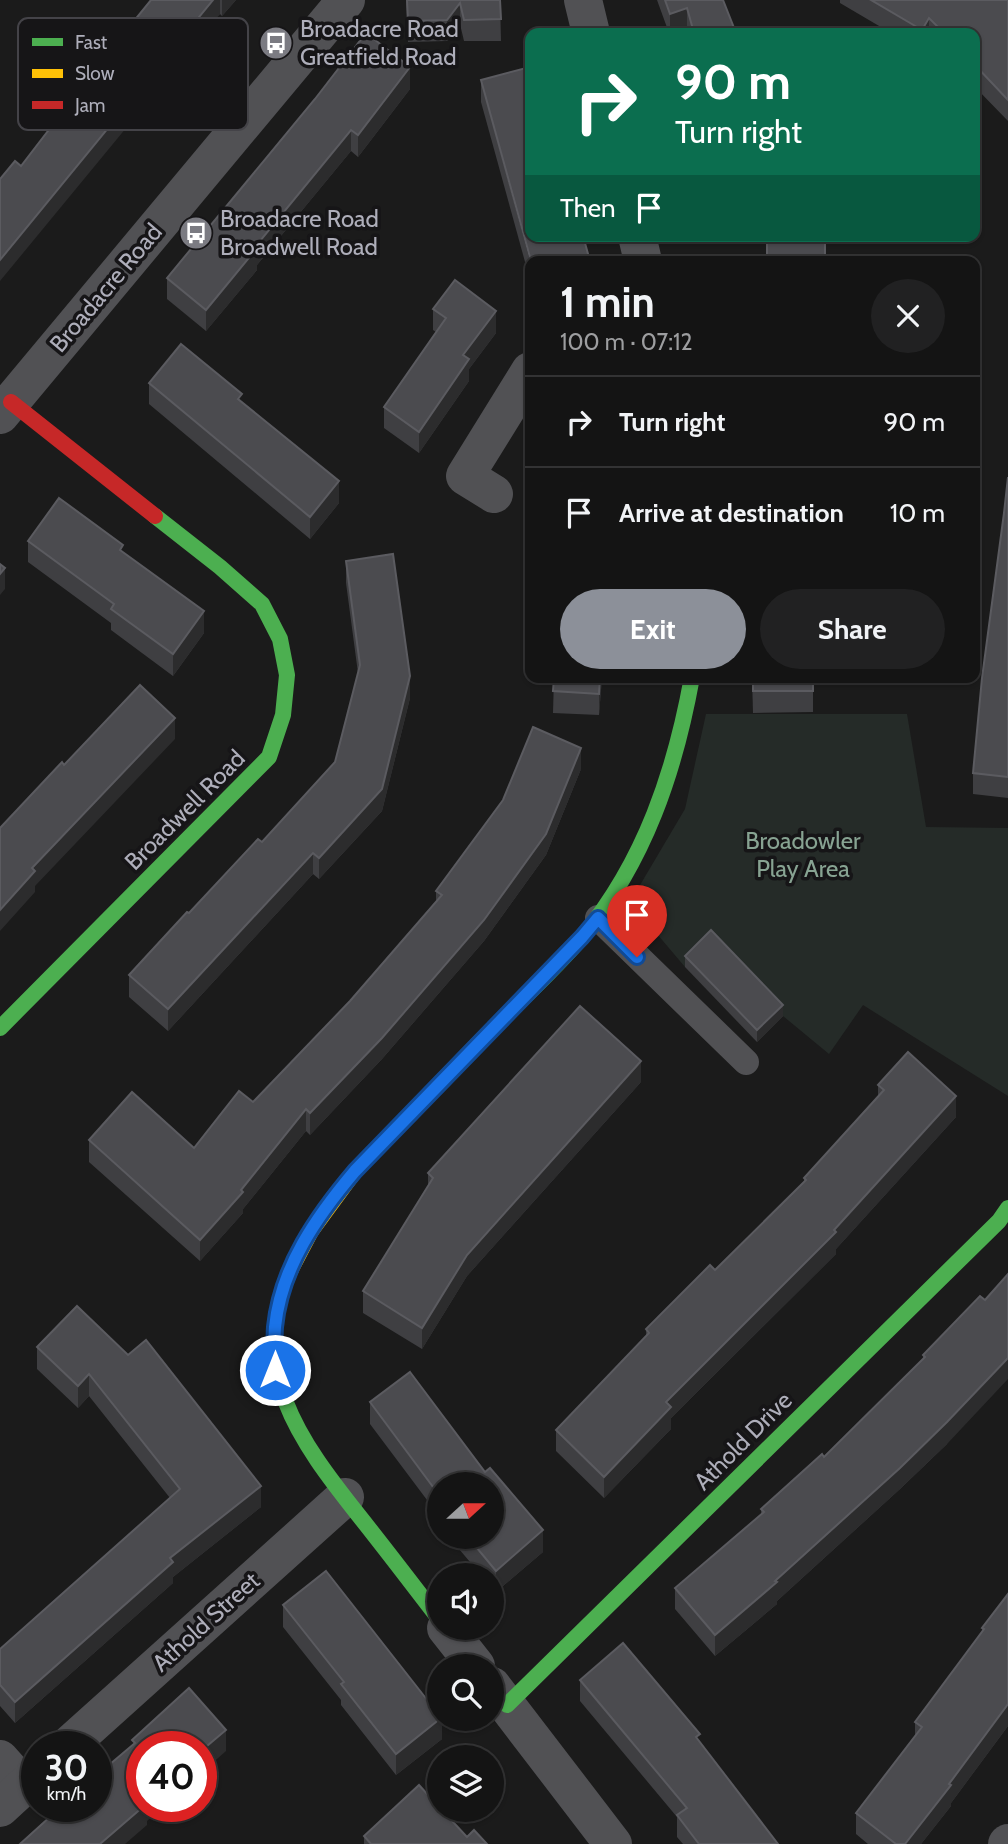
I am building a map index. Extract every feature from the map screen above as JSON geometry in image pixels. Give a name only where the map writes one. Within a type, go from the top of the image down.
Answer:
[{"type":"street","name":"Broadacre Road","points":[[248,118],[346,0]]},
{"type":"street","points":[[583,0],[590,28]]},
{"type":"street","name":"Broadacre Road","points":[[6,408],[238,130]]},
{"type":"street","points":[[494,494],[465,476],[525,379]]},
{"type":"street","name":"Broadwell Road","points":[[0,1028],[269,757],[283,715],[287,675],[280,639],[262,604],[220,567],[6,408]]},
{"type":"street","points":[[427,1603],[309,1452],[289,1412],[275,1370],[275,1327],[283,1286],[323,1209],[355,1171],[582,937],[611,901],[638,855],[660,803],[684,729],[691,683]]},
{"type":"street","name":"Athold Drive","points":[[504,1691],[999,1221],[1008,1208]]},
{"type":"street","name":"Athold Street","points":[[85,1731],[345,1497]]},
{"type":"street","points":[[455,1640],[467,1654]]},
{"type":"street","points":[[504,1702],[613,1844]]},
{"type":"lane","points":[[598,918],[746,1062]]},
{"type":"green space","name":"Broadowler Play Area","points":[[706,714],[907,714],[926,827],[1008,828],[1008,1096],[863,1005],[829,1054],[783,1016],[711,942],[685,967],[630,902],[685,809]]},
{"type":"building","points":[[151,0],[213,0],[198,18],[136,18]]},
{"type":"building","points":[[407,0],[500,0],[501,19],[464,20],[460,3],[447,20],[408,21]]},
{"type":"building","points":[[665,0],[723,0],[734,28],[693,28],[687,8],[670,14]]},
{"type":"building","points":[[871,0],[1008,0],[1008,100],[980,70],[980,28],[939,28],[929,18],[923,28],[919,28]]},
{"type":"building","points":[[366,33],[410,67],[358,135],[351,130],[206,310],[167,278]]},
{"type":"building","points":[[525,68],[525,239],[481,80]]},
{"type":"building","points":[[49,130],[106,130],[0,260],[0,179],[15,161],[21,166]]},
{"type":"building","points":[[526,242],[585,242],[589,256],[530,256]]},
{"type":"building","points":[[767,242],[825,242],[825,256],[767,256]]},
{"type":"building","points":[[455,280],[496,311],[463,355],[469,359],[419,432],[384,407],[446,318],[433,309]]},
{"type":"building","points":[[181,344],[242,394],[238,399],[339,481],[310,517],[149,383]]},
{"type":"building","points":[[1008,477],[1008,777],[973,773],[982,678]]},
{"type":"building","points":[[59,498],[123,545],[120,550],[204,611],[173,654],[111,609],[114,604],[28,541]]},
{"type":"building","points":[[393,554],[410,676],[382,789],[319,858],[313,853],[168,1009],[129,975],[258,839],[262,842],[335,762],[360,665],[346,561]]},
{"type":"building","points":[[554,683],[600,683],[599,694],[553,691]]},
{"type":"building","points":[[753,683],[813,683],[813,691],[753,691]]},
{"type":"building","points":[[140,685],[175,718],[32,868],[35,871],[0,910],[0,828]]},
{"type":"building","points":[[533,727],[581,748],[546,834],[484,920],[382,1038],[310,1113],[306,1109],[241,1190],[243,1192],[200,1240],[89,1140],[132,1092],[194,1148],[239,1091],[253,1102],[350,1001],[442,895],[436,891],[503,800]]},
{"type":"building","points":[[711,930],[783,1005],[757,1030],[685,956]]},
{"type":"building","points":[[580,1006],[641,1061],[467,1255],[422,1328],[363,1291],[433,1178],[428,1173]]},
{"type":"building","points":[[908,1052],[956,1096],[834,1230],[836,1232],[666,1402],[671,1407],[604,1477],[556,1430],[649,1333],[646,1329],[710,1265],[715,1270],[806,1180],[804,1178],[884,1090],[878,1085]]},
{"type":"building","points":[[1008,1274],[1008,1358],[900,1468],[775,1581],[777,1582],[715,1635],[675,1588],[764,1512],[761,1509],[822,1454],[824,1457],[925,1357],[923,1355],[980,1296],[985,1300]]},
{"type":"building","points":[[77,1306],[128,1355],[146,1340],[261,1486],[170,1558],[173,1562],[15,1702],[0,1685],[0,1649],[180,1489],[89,1374],[78,1386],[37,1347]]},
{"type":"building","points":[[410,1372],[485,1472],[427,1472],[427,1479],[370,1402]]},
{"type":"building","points":[[504,1484],[543,1530],[504,1564],[489,1563],[478,1549],[504,1549]]},
{"type":"building","points":[[326,1571],[427,1700],[427,1729],[396,1754],[283,1605]]},
{"type":"building","points":[[1008,1594],[1008,1704],[905,1844],[896,1844],[856,1813],[922,1727],[915,1722]]},
{"type":"building","points":[[623,1643],[700,1734],[696,1737],[778,1844],[699,1844],[677,1815],[687,1808],[580,1680]]},
{"type":"building","points":[[189,1688],[226,1730],[217,1738],[217,1731],[142,1731]]},
{"type":"building","points":[[126,1751],[126,1822],[100,1844],[20,1844],[44,1822],[112,1822],[112,1762]]},
{"type":"building","points":[[419,1785],[427,1794],[427,1822],[453,1822],[467,1837],[474,1830],[487,1844],[371,1844],[364,1836]]},
{"type":"traffic: fast","points":[[0,1028],[269,757],[283,715],[287,675],[280,639],[262,604],[155,516]]},
{"type":"traffic: fast","points":[[493,1028],[583,936],[624,877],[654,814],[666,780],[677,747],[691,683]]},
{"type":"traffic: fast","points":[[507,1705],[999,1221],[1008,1208]]},
{"type":"traffic: fast","points":[[291,1269],[279,1305],[274,1340],[277,1372],[286,1402],[299,1431],[317,1460],[427,1603]]},
{"type":"traffic: slow","points":[[291,1269],[311,1231],[355,1171],[493,1028]]},
{"type":"traffic: jam","points":[[11,402],[155,516]]},
{"type":"place","name":"Broadacre Road Greatfield Road","points":[[276,43]]},
{"type":"place","name":"Broadacre Road Broadwell Road","points":[[196,233]]},
{"type":"route","points":[[275,1370],[275,1327],[283,1286],[323,1209],[355,1171],[598,918],[637,957]]}]
